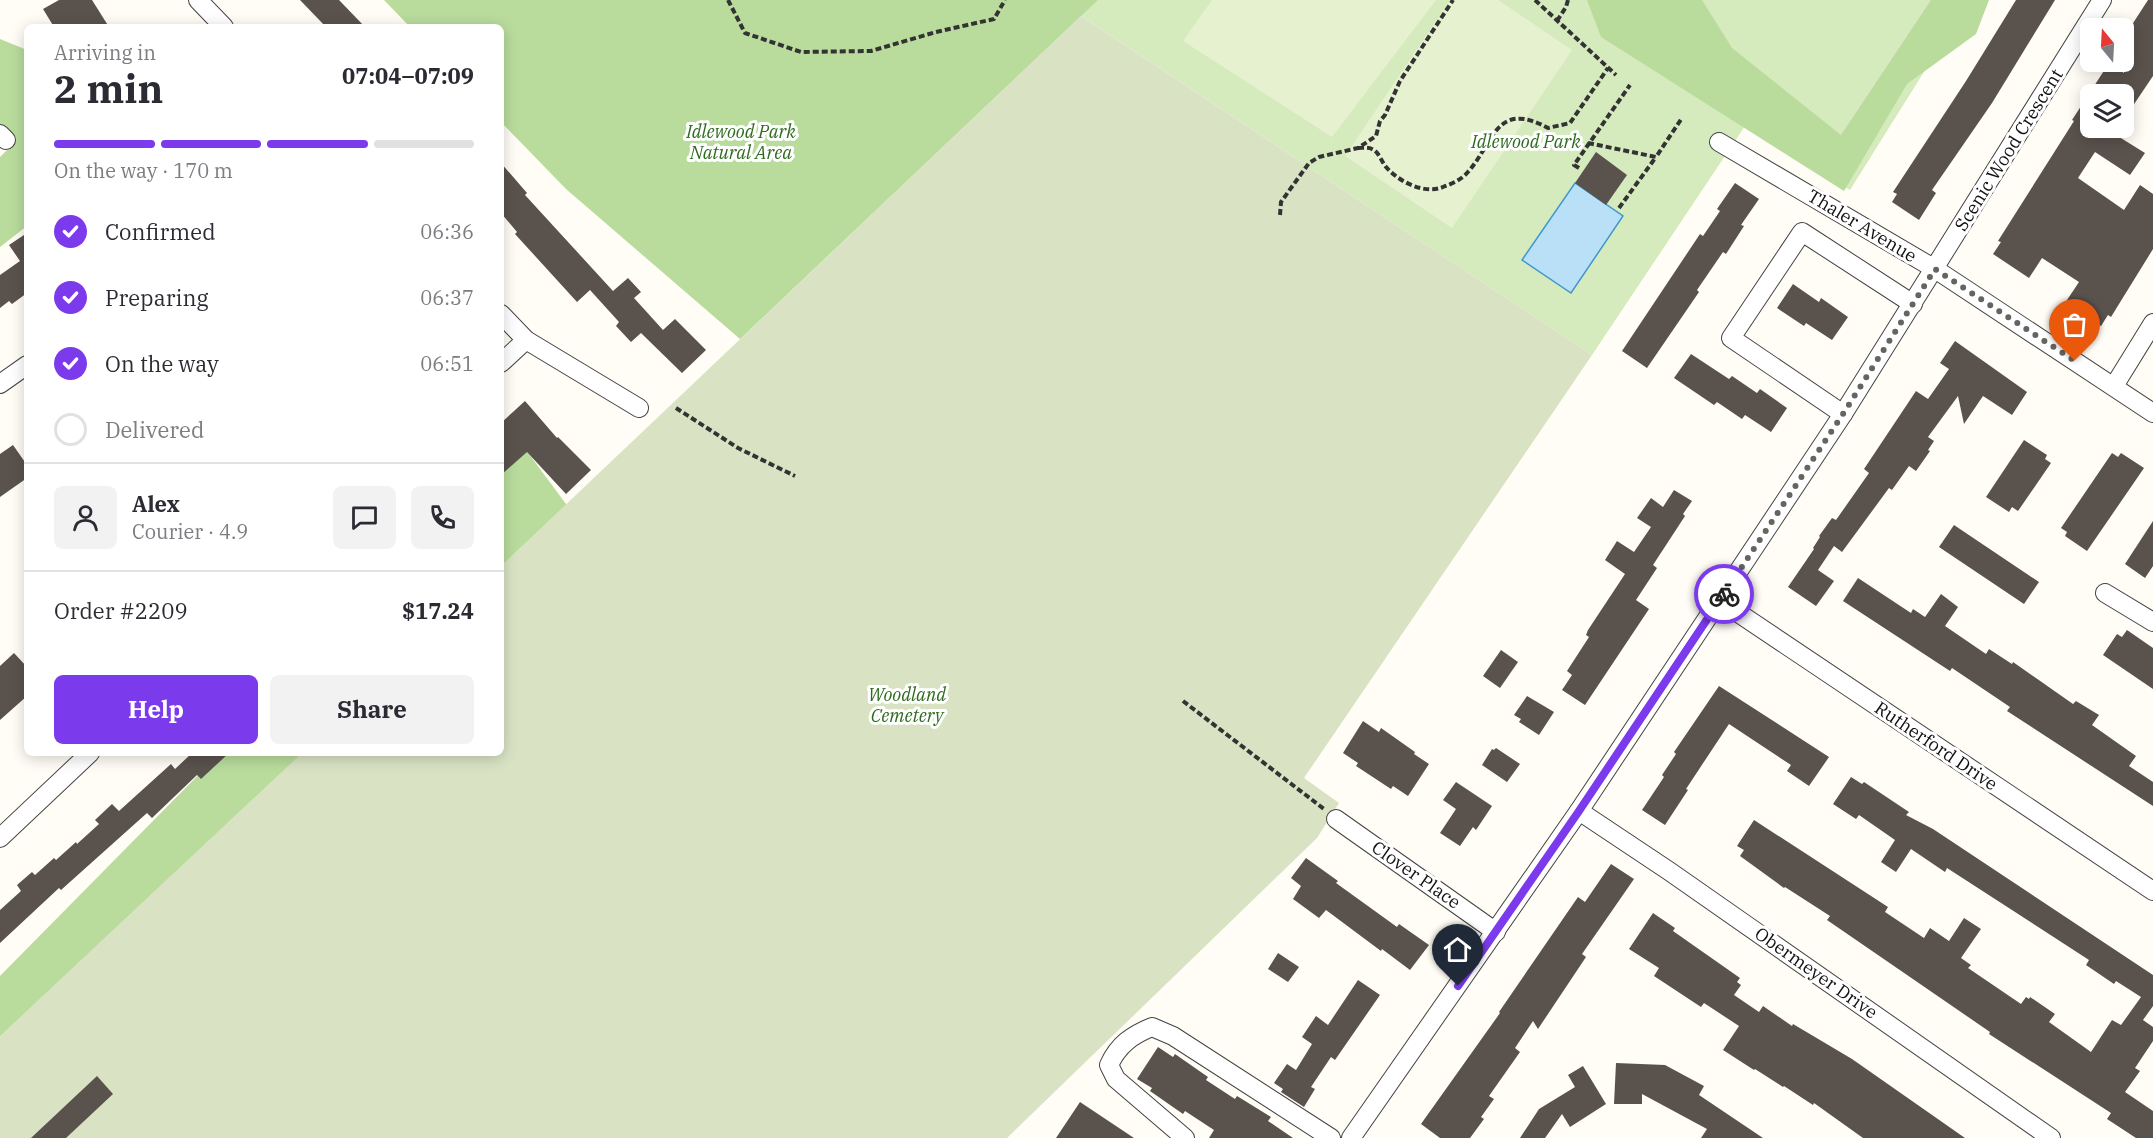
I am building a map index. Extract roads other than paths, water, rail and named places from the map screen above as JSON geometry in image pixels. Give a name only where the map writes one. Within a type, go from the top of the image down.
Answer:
[{"type":"street","points":[[198,0],[221,24]]},
{"type":"street","name":"Scenic Wood Crescent","points":[[1352,1138],[1579,811],[1843,414],[2103,0]]},
{"type":"street","name":"Thaler Avenue","points":[[1719,142],[1935,269],[2153,413]]},
{"type":"street","points":[[1843,414],[1731,338],[1802,232],[1913,304]]},
{"type":"street","points":[[504,317],[526,340],[639,408]]},
{"type":"street","points":[[2114,386],[2153,323]]},
{"type":"street","points":[[504,360],[526,340]]},
{"type":"street","points":[[0,384],[24,367]]},
{"type":"street","points":[[2104,593],[2153,622]]},
{"type":"street","name":"Rutherford Drive","points":[[1719,600],[2153,891]]},
{"type":"street","points":[[0,838],[87,756]]},
{"type":"street","name":"Obermeyer Drive","points":[[1579,811],[1679,878],[2051,1138]]},
{"type":"street","name":"Clover Place","points":[[1336,819],[1496,932]]},
{"type":"street","points":[[1185,1138],[1116,1079],[1109,1065],[1117,1048],[1141,1031],[1152,1027],[1173,1036],[1331,1138]]},
{"type":"water","points":[[1575,183],[1623,216],[1571,293],[1522,260]]},
{"type":"park label","name":"Idlewood Park Natural Area","points":[[741,142]]},
{"type":"park label","name":"Idlewood Park","points":[[1526,142]]},
{"type":"park label","name":"Woodland Cemetery","points":[[907,705]]}]
